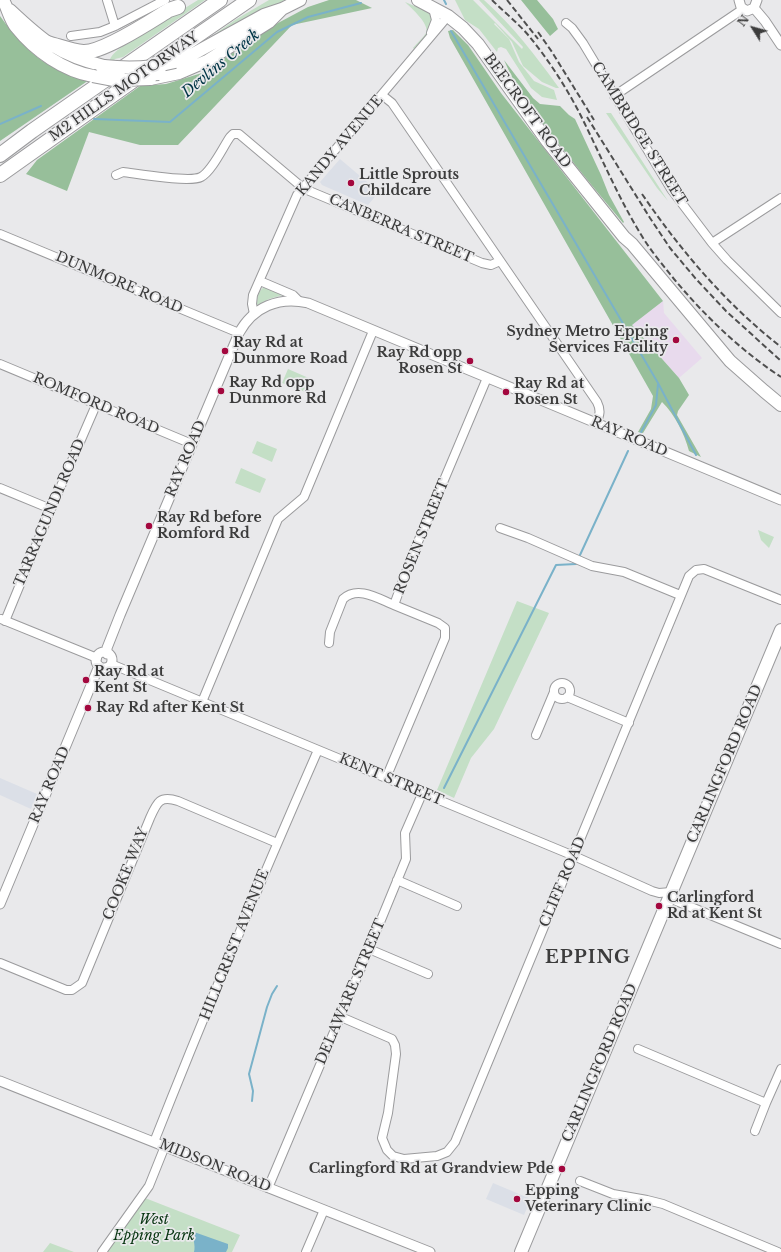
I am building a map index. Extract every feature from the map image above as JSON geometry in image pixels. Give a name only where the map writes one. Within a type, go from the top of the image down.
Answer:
[{"type":"highway","name":"M2 HILLS MOTORWAY","points":[[0,155],[220,0]]},
{"type":"highway","name":"M2 HILLS MOTORWAY","points":[[0,175],[249,0]]},
{"type":"highway","points":[[47,43],[82,52],[95,51],[184,3]]},
{"type":"highway","points":[[159,76],[118,75],[108,72],[104,66],[106,56],[112,50],[184,3]]},
{"type":"main road","points":[[5,3],[47,43],[73,57],[104,66],[147,68],[175,62],[195,53],[264,15],[282,9],[300,0]]},
{"type":"main road","name":"BEECROFT ROAD","points":[[418,0],[448,16],[478,44],[547,141],[624,237],[632,244],[730,361],[781,405]]},
{"type":"main road","points":[[5,3],[15,26],[30,42],[56,62],[77,72],[118,80],[159,76],[190,69],[207,61],[269,22],[282,9]]},
{"type":"main road","name":"BEECROFT ROAD","points":[[624,237],[629,248],[714,353],[738,377],[781,413]]},
{"type":"main road","name":"CARLINGFORD ROAD","points":[[521,1252],[781,630]]},
{"type":"street","points":[[107,0],[115,26]]},
{"type":"street","points":[[71,36],[100,32],[115,26],[165,0]]},
{"type":"street","points":[[614,96],[741,4],[747,11],[756,4],[781,45]]},
{"type":"street","points":[[428,41],[436,20],[433,8]]},
{"type":"street","name":"KANDY AVENUE","points":[[254,314],[252,300],[297,195],[448,16]]},
{"type":"street","name":"CAMBRIDGE STREET","points":[[566,23],[572,28],[582,43],[671,189],[712,243],[781,313]]},
{"type":"street","points":[[382,95],[392,103],[597,402],[600,408],[600,415],[596,423]]},
{"type":"street","name":"CANBERRA STREET","points":[[116,175],[123,172],[189,180],[200,177],[207,172],[230,136],[236,133],[242,136],[303,188],[482,263],[491,265],[500,261]]},
{"type":"street","points":[[712,243],[781,198]]},
{"type":"street","name":"DUNMORE ROAD","points":[[0,234],[239,333]]},
{"type":"street","name":"RAY ROAD","points":[[260,281],[293,296],[299,301]]},
{"type":"street","name":"RAY ROAD","points":[[107,654],[107,648],[120,615],[239,333],[245,323],[254,314],[266,306],[281,301],[299,301],[308,303],[781,500]]},
{"type":"street","points":[[202,702],[278,520],[304,497],[373,331]]},
{"type":"street","name":"ROMFORD ROAD","points":[[0,364],[192,444]]},
{"type":"street","name":"ROSEN STREET","points":[[386,778],[446,633],[444,628],[438,623],[394,605],[412,556],[487,378]]},
{"type":"street","name":"TARRAGUNDI ROAD","points":[[2,620],[96,405]]},
{"type":"street","points":[[0,488],[51,509]]},
{"type":"street","points":[[500,528],[528,538],[592,566],[624,572],[680,595]]},
{"type":"street","name":"CLIFF ROAD","points":[[341,1017],[392,1039],[396,1045],[388,1113],[382,1138],[387,1150],[393,1156],[404,1159],[437,1156],[447,1152],[455,1142],[689,576],[700,568],[781,600]]},
{"type":"street","points":[[329,643],[330,632],[343,599],[346,596],[356,593],[363,593],[394,605]]},
{"type":"street","points":[[2,620],[98,662],[105,668],[111,664],[111,659],[107,654],[100,654],[98,662]]},
{"type":"street","name":"RAY ROAD","points":[[0,904],[98,662]]},
{"type":"street","name":"KENT STREET","points":[[111,664],[574,856],[659,893],[670,895],[781,944]]},
{"type":"street","points":[[536,735],[557,684],[565,683],[570,688],[570,694],[567,697]]},
{"type":"street","points":[[554,692],[556,696],[561,698],[567,697],[628,723]]},
{"type":"street","name":"HILLCREST AVENUE","points":[[154,1142],[277,843],[318,750]]},
{"type":"street","name":"DELAWARE STREET","points":[[268,1188],[370,949],[406,859],[405,833],[422,794]]},
{"type":"street","name":"COOKE WAY","points":[[0,963],[66,990],[72,990],[82,983],[150,818],[157,804],[162,800],[171,799],[178,801],[277,843]]},
{"type":"street","points":[[397,880],[457,906]]},
{"type":"street","points":[[370,949],[428,974]]},
{"type":"street","points":[[638,1050],[766,1103]]},
{"type":"street","points":[[755,1131],[781,1069]]},
{"type":"street","name":"MIDSON ROAD","points":[[0,1081],[430,1252]]},
{"type":"street","points":[[102,1252],[149,1186],[165,1146]]},
{"type":"street","points":[[580,1181],[612,1194],[663,1204],[778,1252]]},
{"type":"street","points":[[306,1252],[324,1210]]},
{"type":"shaded area","points":[[340,159],[379,192],[368,205],[322,185],[320,182]]},
{"type":"shaded area","name":"Sydney Metro Epping Services Facility","points":[[663,301],[664,313],[702,358],[679,378],[632,325]]},
{"type":"shaded area","points":[[0,778],[37,794],[31,809],[0,795]]},
{"type":"shaded area","points":[[493,1183],[531,1199],[524,1215],[486,1199]]},
{"type":"green space","points":[[198,0],[205,0],[123,57],[115,59],[111,63],[109,62],[112,55],[120,49]]},
{"type":"green space","points":[[269,0],[285,0],[191,51],[235,20]]},
{"type":"green space","points":[[329,0],[356,0],[372,8],[292,25],[178,145],[140,145],[89,132],[67,191],[26,174],[37,160],[140,86],[166,84],[202,73],[278,23],[308,7]]},
{"type":"green space","points":[[455,0],[473,0],[522,49],[523,47],[479,0],[484,0],[495,10],[524,42],[559,88],[542,82],[523,66],[512,42],[495,23],[494,24],[509,39],[519,62],[534,81],[554,90],[557,100],[542,97],[531,88],[506,49],[501,47],[498,48],[497,52],[479,29],[465,20]]},
{"type":"green space","points":[[521,0],[537,0],[553,19],[558,29],[550,36]]},
{"type":"green space","points":[[405,2],[431,13],[432,18],[432,23],[428,32],[414,49],[413,48],[426,33],[426,29],[423,21]]},
{"type":"green space","points":[[0,16],[23,44],[36,56],[51,66],[69,74],[89,80],[0,141]]},
{"type":"green space","points":[[453,30],[468,45],[501,93],[663,301],[632,325],[679,378],[689,395],[678,411],[677,415],[701,457],[689,451],[678,425],[662,402],[643,433],[638,432],[651,409],[653,396],[450,38],[448,31]]},
{"type":"green space","points":[[504,60],[533,98],[540,104],[560,106],[575,119],[609,195],[624,222],[623,223],[534,111],[514,81]]},
{"type":"green space","points":[[606,113],[611,113],[668,201],[657,188]]},
{"type":"green space","points":[[264,287],[283,295],[269,299],[257,305],[258,295]]},
{"type":"green space","points":[[288,369],[311,379],[305,392],[282,383]]},
{"type":"green space","points":[[257,441],[277,449],[272,462],[252,453]]},
{"type":"green space","points":[[241,468],[266,479],[260,493],[235,483]]},
{"type":"green space","points":[[758,530],[774,537],[769,548],[761,540]]},
{"type":"green space","points":[[517,601],[549,613],[494,729],[471,758],[454,798],[437,790]]},
{"type":"green space","name":"West Epping Park","points":[[145,1198],[240,1235],[232,1252],[107,1252]]},
{"type":"green space","name":"West Epping Park","points":[[50,1243],[74,1252],[43,1252]]},
{"type":"water","points":[[194,1232],[228,1244],[226,1252],[194,1252]]},
{"type":"waterway","points":[[444,0],[446,4]]},
{"type":"waterway","name":"Devlins Creek","points":[[94,119],[170,122],[277,32],[308,17],[361,3]]},
{"type":"waterway","points":[[451,31],[658,383],[696,455]]},
{"type":"waterway","name":"Devlins Creek","points":[[0,124],[41,106]]},
{"type":"waterway","points":[[640,434],[656,405],[658,384]]},
{"type":"waterway","points":[[580,555],[628,451]]},
{"type":"waterway","points":[[444,788],[556,565],[576,564]]},
{"type":"waterway","points":[[252,1101],[253,1091],[249,1074],[267,1007],[277,986]]},
{"type":"railway","points":[[492,0],[529,36],[543,54],[569,94],[632,219],[656,257],[686,293],[724,332],[751,356],[781,377]]},
{"type":"railway","points":[[507,0],[538,39]]},
{"type":"railway","points":[[538,32],[594,120]]},
{"type":"railway","points":[[587,117],[670,248],[726,311],[781,361]]},
{"type":"railway","points":[[642,194],[672,236],[723,295],[781,347]]},
{"type":"place","name":"Little Sprouts Childcare","points":[[351,183]]},
{"type":"place","name":"Sydney Metro Epping Services Facility","points":[[676,340]]},
{"type":"place","name":"Ray Rd at Dunmore Road","points":[[225,351]]},
{"type":"place","name":"Ray Rd opp Rosen St","points":[[470,361]]},
{"type":"place","name":"Ray Rd opp Dunmore Rd","points":[[221,391]]},
{"type":"place","name":"Ray Rd at Rosen St","points":[[506,392]]},
{"type":"place","name":"Ray Rd before Romford Rd","points":[[149,526]]},
{"type":"place","name":"Ray Rd at Kent St","points":[[86,680]]},
{"type":"place","name":"Ray Rd after Kent St","points":[[88,708]]},
{"type":"place","name":"Carlingford Rd at Kent St","points":[[659,906]]},
{"type":"place","name":"Carlingford Rd at Grandview Pde","points":[[562,1169]]},
{"type":"place","name":"Epping Veterinary Clinic","points":[[517,1199]]},
{"type":"district","name":"EPPING","points":[[588,958]]}]
